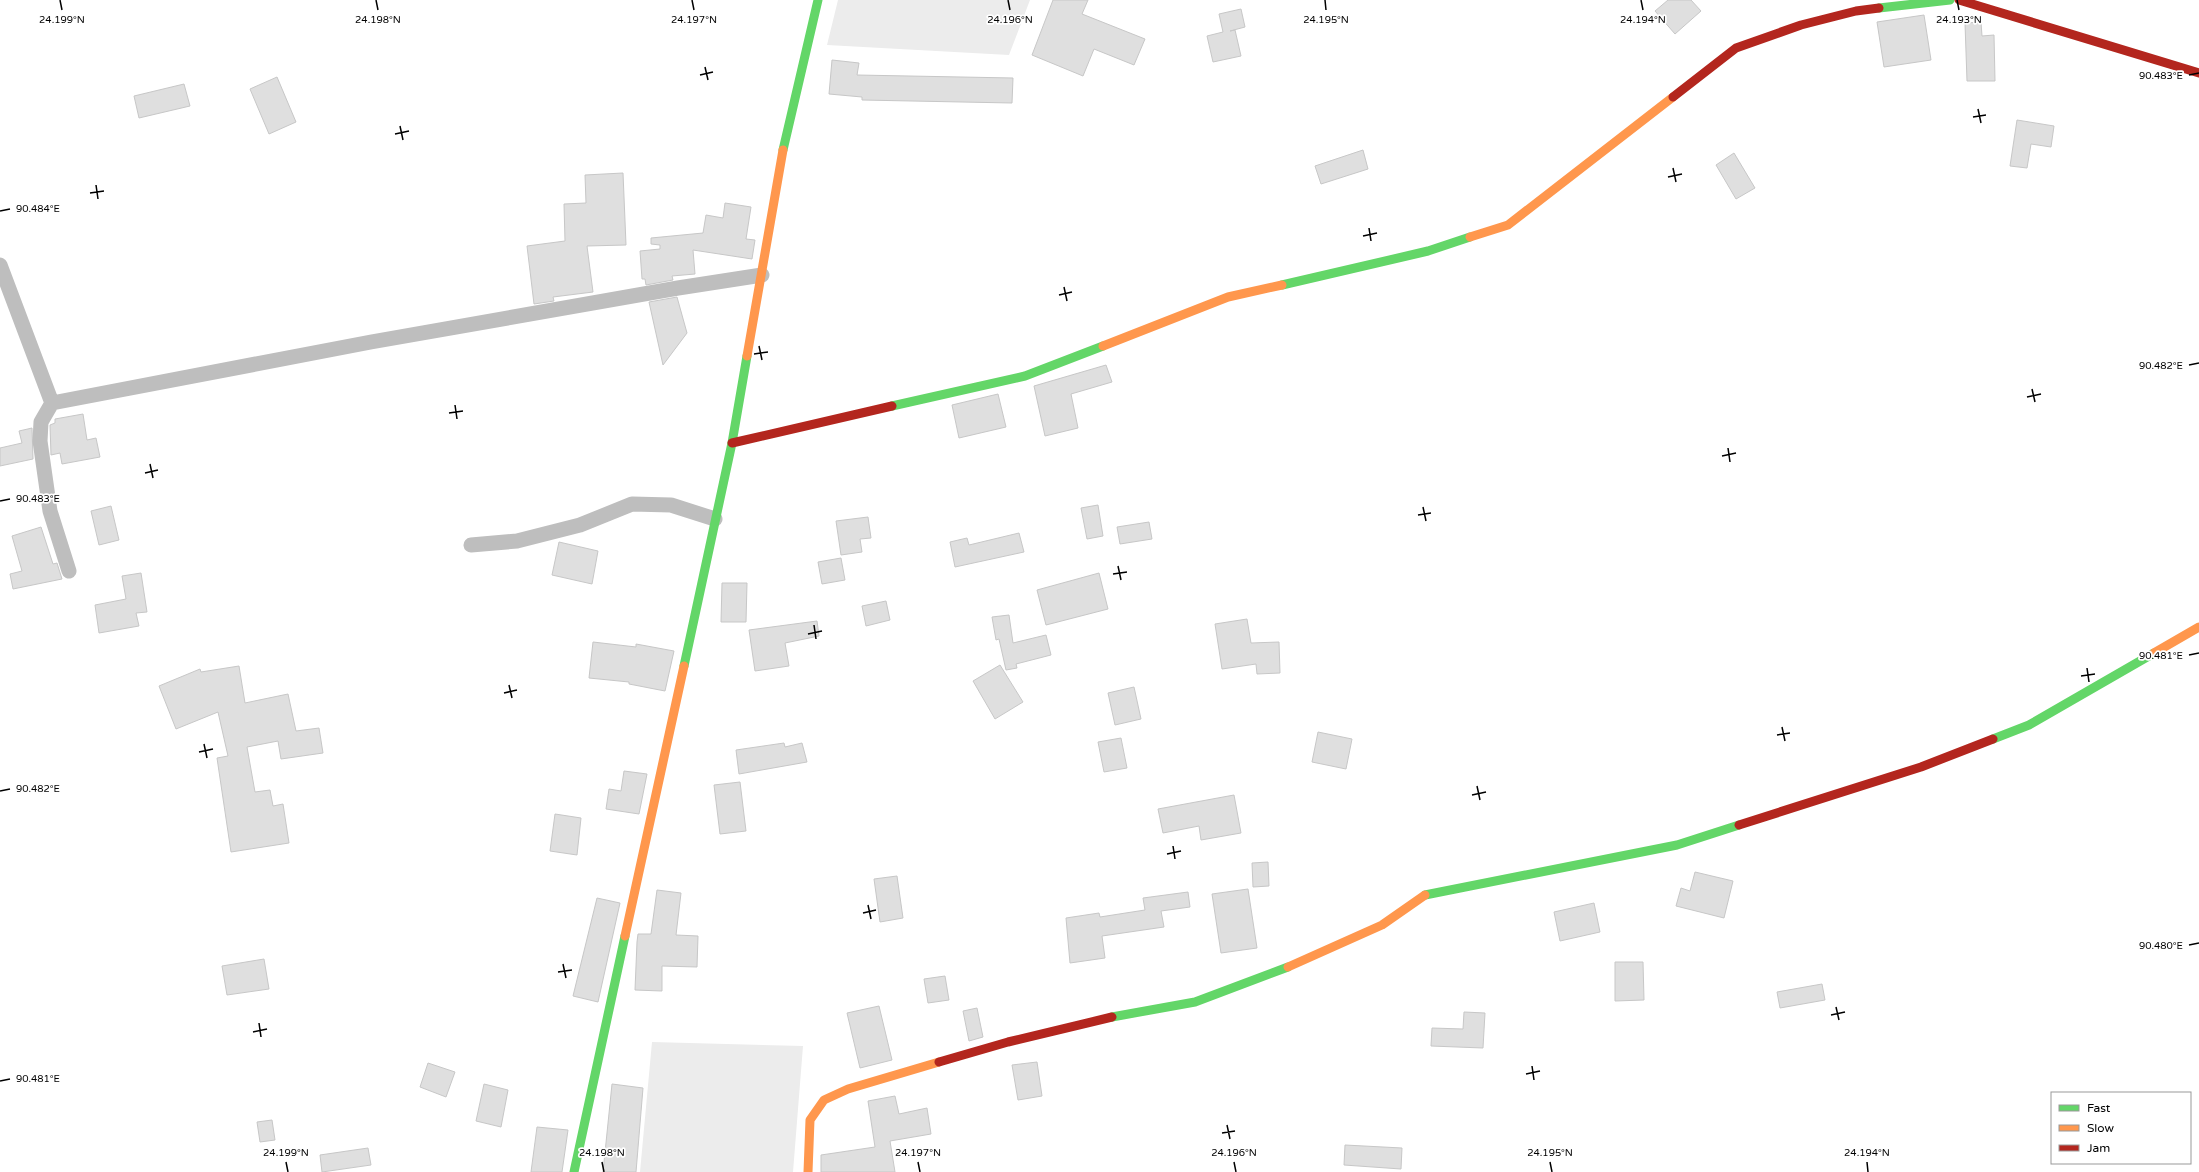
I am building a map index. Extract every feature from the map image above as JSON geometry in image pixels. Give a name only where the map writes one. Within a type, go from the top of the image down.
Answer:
[{"type":"street","points":[[574,1172],[732,443],[786,136],[818,0]]},
{"type":"street","points":[[732,443],[1025,376],[1228,298],[1428,251],[1508,224],[1736,48],[1801,25],[1856,11],[1950,0]]},
{"type":"street","points":[[1959,0],[2199,73]]},
{"type":"street","points":[[0,265],[52,403]]},
{"type":"street","points":[[69,571],[50,510],[40,441],[41,422],[52,403],[386,339],[670,289],[762,275]]},
{"type":"street","points":[[471,545],[517,541],[580,525],[632,504],[671,505],[715,519]]},
{"type":"street","points":[[808,1172],[810,1120],[824,1100],[848,1089],[1008,1042],[1136,1011],[1195,1002],[1290,966],[1382,925],[1427,894],[1677,845],[1921,767],[2029,725],[2199,627]]},
{"type":"shaded area","points":[[838,0],[1030,0],[1009,55],[827,45]]},
{"type":"shaded area","points":[[652,1042],[803,1046],[793,1172],[640,1172]]},
{"type":"building","points":[[1053,0],[1088,0],[1082,14],[1145,39],[1134,65],[1094,49],[1083,76],[1032,55]]},
{"type":"building","points":[[1668,0],[1691,0],[1701,11],[1675,34],[1655,11]]},
{"type":"building","points":[[1241,9],[1245,27],[1230,31],[1235,30],[1241,56],[1213,62],[1207,36],[1223,32],[1219,14]]},
{"type":"building","points":[[1924,15],[1931,60],[1884,67],[1877,22]]},
{"type":"building","points":[[1981,22],[1982,36],[1994,35],[1995,81],[1967,81],[1965,23]]},
{"type":"building","points":[[832,60],[859,63],[857,75],[1013,78],[1012,103],[862,100],[862,97],[829,94]]},
{"type":"building","points":[[277,77],[296,122],[269,134],[250,89]]},
{"type":"building","points":[[184,84],[190,106],[139,118],[134,96]]},
{"type":"building","points":[[2017,120],[2054,126],[2051,147],[2031,144],[2027,168],[2010,166]]},
{"type":"building","points":[[1363,150],[1368,169],[1321,184],[1315,166]]},
{"type":"building","points":[[1734,153],[1755,188],[1736,199],[1716,165]]},
{"type":"building","points":[[623,173],[626,245],[587,246],[593,292],[553,297],[554,301],[534,304],[527,246],[565,241],[564,204],[586,203],[585,175]]},
{"type":"building","points":[[725,203],[751,207],[746,239],[755,240],[752,259],[693,250],[695,274],[672,276],[673,280],[646,285],[645,279],[642,279],[640,251],[660,249],[660,245],[651,244],[651,238],[703,233],[706,215],[723,218]]},
{"type":"building","points":[[677,297],[687,333],[663,365],[649,302]]},
{"type":"building","points":[[1106,365],[1112,382],[1071,394],[1078,428],[1045,436],[1034,386]]},
{"type":"building","points":[[998,394],[1006,427],[959,438],[952,405]]},
{"type":"building","points":[[83,414],[87,440],[96,438],[100,457],[62,464],[60,453],[51,455],[50,425],[55,423],[55,419]]},
{"type":"building","points":[[32,428],[33,459],[0,466],[0,448],[22,443],[19,431]]},
{"type":"building","points":[[1098,505],[1103,536],[1087,539],[1081,508]]},
{"type":"building","points":[[111,506],[119,540],[99,545],[91,511]]},
{"type":"building","points":[[868,517],[871,538],[860,539],[862,552],[841,555],[836,521]]},
{"type":"building","points":[[1149,522],[1152,539],[1120,544],[1117,527]]},
{"type":"building","points":[[41,527],[53,564],[57,563],[62,579],[13,589],[10,574],[22,571],[12,536]]},
{"type":"building","points":[[1019,533],[1024,552],[955,567],[950,542],[967,538],[969,545]]},
{"type":"building","points":[[559,542],[598,551],[592,584],[552,575]]},
{"type":"building","points":[[841,558],[845,580],[822,584],[818,562]]},
{"type":"building","points":[[141,573],[147,612],[136,613],[139,626],[99,633],[95,605],[126,599],[122,576]]},
{"type":"building","points":[[1099,573],[1108,609],[1046,625],[1037,590]]},
{"type":"building","points":[[722,583],[747,583],[746,622],[721,622]]},
{"type":"building","points":[[886,601],[890,620],[866,626],[862,606]]},
{"type":"building","points":[[1009,615],[1013,643],[1046,635],[1051,655],[1016,664],[1017,668],[1006,670],[999,639],[996,640],[992,617]]},
{"type":"building","points":[[1247,619],[1251,643],[1279,642],[1280,673],[1257,674],[1256,664],[1222,669],[1215,624]]},
{"type":"building","points":[[817,621],[819,636],[785,643],[789,666],[755,671],[749,630]]},
{"type":"building","points":[[593,642],[636,647],[636,644],[674,651],[665,691],[629,684],[629,682],[589,678]]},
{"type":"building","points":[[1000,665],[1023,702],[995,719],[973,681]]},
{"type":"building","points":[[239,666],[245,703],[288,694],[296,731],[319,728],[323,753],[281,759],[278,741],[247,747],[255,792],[270,790],[273,806],[283,804],[289,843],[231,852],[217,758],[228,756],[218,712],[176,729],[159,686],[200,669],[201,672]]},
{"type":"building","points":[[1134,687],[1141,719],[1115,725],[1108,693]]},
{"type":"building","points":[[1318,732],[1352,739],[1346,769],[1312,762]]},
{"type":"building","points":[[1121,738],[1127,768],[1104,772],[1098,742]]},
{"type":"building","points":[[784,743],[785,747],[802,743],[807,762],[739,774],[736,750]]},
{"type":"building","points":[[624,771],[647,774],[639,814],[606,809],[609,789],[621,791]]},
{"type":"building","points":[[740,782],[746,831],[720,834],[714,785]]},
{"type":"building","points":[[1234,795],[1241,833],[1201,840],[1199,826],[1163,833],[1158,809]]},
{"type":"building","points":[[555,814],[581,818],[577,855],[550,851]]},
{"type":"building","points":[[1268,862],[1269,886],[1253,887],[1252,863]]},
{"type":"building","points":[[1695,872],[1733,881],[1724,918],[1676,906],[1681,888],[1690,891]]},
{"type":"building","points":[[897,876],[903,918],[880,922],[874,879]]},
{"type":"building","points":[[1248,889],[1257,948],[1221,953],[1212,894]]},
{"type":"building","points":[[657,890],[681,893],[676,935],[698,936],[697,967],[662,966],[662,991],[635,990],[638,934],[651,934]]},
{"type":"building","points":[[1188,892],[1190,907],[1161,911],[1164,927],[1102,936],[1105,958],[1070,963],[1066,918],[1099,913],[1100,917],[1145,910],[1143,898]]},
{"type":"building","points":[[597,898],[620,903],[598,1002],[573,996]]},
{"type":"building","points":[[1594,903],[1600,932],[1560,941],[1554,912]]},
{"type":"building","points":[[264,959],[269,989],[227,995],[222,966]]},
{"type":"building","points":[[1615,962],[1643,962],[1644,1000],[1615,1001]]},
{"type":"building","points":[[945,976],[949,1000],[928,1003],[924,979]]},
{"type":"building","points":[[1822,984],[1825,1000],[1780,1008],[1777,992]]},
{"type":"building","points":[[879,1006],[892,1060],[860,1068],[847,1013]]},
{"type":"building","points":[[977,1008],[983,1037],[969,1041],[963,1011]]},
{"type":"building","points":[[1464,1012],[1485,1013],[1483,1048],[1431,1046],[1432,1028],[1463,1029]]},
{"type":"building","points":[[1037,1062],[1042,1096],[1018,1100],[1012,1065]]},
{"type":"building","points":[[428,1063],[455,1072],[446,1097],[420,1087]]},
{"type":"building","points":[[484,1084],[508,1090],[501,1127],[476,1121]]},
{"type":"building","points":[[612,1084],[643,1088],[636,1172],[603,1172]]},
{"type":"building","points":[[895,1096],[899,1114],[927,1108],[931,1134],[890,1141],[895,1172],[821,1172],[821,1155],[875,1147],[868,1101]]},
{"type":"building","points":[[272,1120],[275,1140],[260,1142],[257,1122]]},
{"type":"building","points":[[537,1127],[568,1130],[562,1172],[531,1172]]},
{"type":"building","points":[[1345,1145],[1402,1148],[1401,1169],[1344,1165]]},
{"type":"building","points":[[368,1148],[371,1165],[322,1172],[320,1155]]},
{"type":"traffic: fast","points":[[783,150],[818,0]]},
{"type":"traffic: fast","points":[[1879,8],[1950,0]]},
{"type":"traffic: fast","points":[[1282,285],[1428,251],[1470,237]]},
{"type":"traffic: fast","points":[[892,406],[1025,376],[1103,346]]},
{"type":"traffic: fast","points":[[684,666],[732,443],[747,356]]},
{"type":"traffic: fast","points":[[1993,739],[2029,725],[2154,653]]},
{"type":"traffic: fast","points":[[1425,895],[1677,845],[1739,825]]},
{"type":"traffic: fast","points":[[574,1172],[625,936]]},
{"type":"traffic: fast","points":[[1112,1017],[1195,1002],[1288,967]]},
{"type":"traffic: slow","points":[[1470,237],[1508,225],[1673,97]]},
{"type":"traffic: slow","points":[[747,356],[783,150]]},
{"type":"traffic: slow","points":[[1103,346],[1228,297],[1282,285]]},
{"type":"traffic: slow","points":[[2154,653],[2199,627]]},
{"type":"traffic: slow","points":[[625,936],[684,666]]},
{"type":"traffic: slow","points":[[1288,967],[1382,925],[1425,895]]},
{"type":"traffic: slow","points":[[808,1172],[810,1120],[824,1100],[848,1089],[939,1062]]},
{"type":"traffic: jam","points":[[1959,0],[2199,73]]},
{"type":"traffic: jam","points":[[1673,97],[1736,48],[1801,25],[1856,11],[1879,8]]},
{"type":"traffic: jam","points":[[732,443],[892,406]]},
{"type":"traffic: jam","points":[[1739,825],[1921,767],[1993,739]]},
{"type":"traffic: jam","points":[[939,1062],[1008,1042],[1112,1017]]}]
